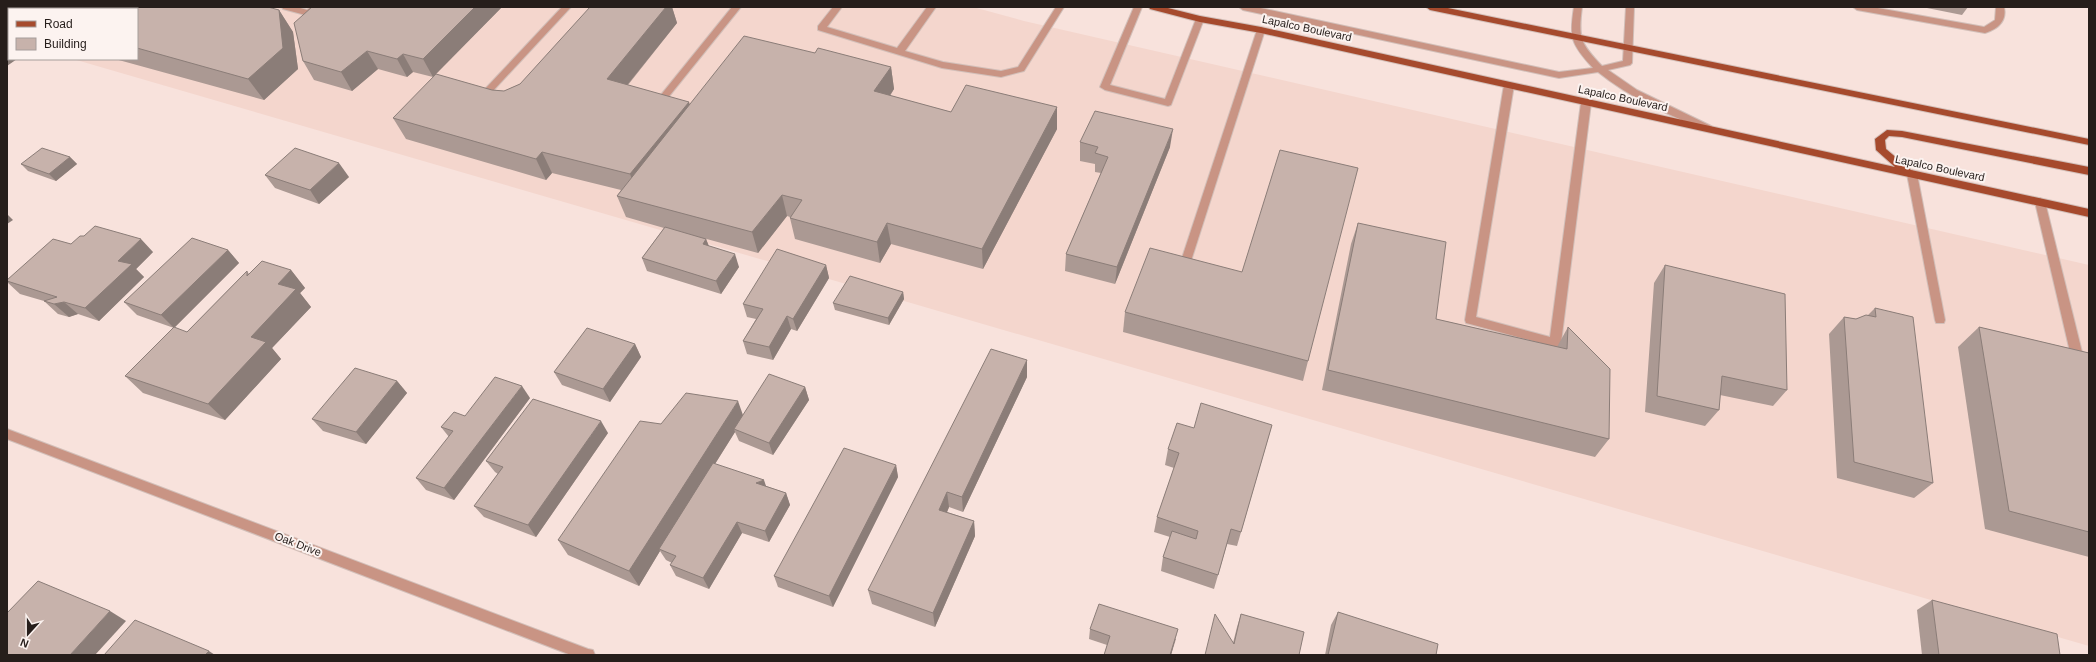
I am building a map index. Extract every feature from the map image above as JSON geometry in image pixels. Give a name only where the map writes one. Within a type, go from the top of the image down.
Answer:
[{"type":"main road","name":"Lapalco Boulevard","points":[[1153,7],[1200,19],[1261,30],[2089,213]]},
{"type":"main road","points":[[1430,7],[1629,49],[2089,142]]},
{"type":"main road","points":[[1912,174],[1881,150],[1880,139],[1887,133],[1902,134],[2089,170]]},
{"type":"street","points":[[286,7],[309,13],[316,7]]},
{"type":"street","points":[[488,91],[567,7]]},
{"type":"street","points":[[659,103],[737,7]]},
{"type":"street","points":[[838,7],[821,28],[942,65],[1001,74],[1021,69],[1060,7]]},
{"type":"street","points":[[899,52],[932,7]]},
{"type":"street","points":[[1138,7],[1105,87],[1168,103],[1200,19]]},
{"type":"street","points":[[1243,7],[1558,75],[1602,69],[1627,63],[1629,49],[1630,7]]},
{"type":"street","points":[[1578,7],[1576,37],[1591,60],[1624,88],[1708,128]]},
{"type":"street","points":[[1857,7],[1985,30],[1994,28],[1999,22],[2001,13],[2000,7]]},
{"type":"street","points":[[1185,264],[1261,30]]},
{"type":"street","points":[[1509,85],[1470,320],[1555,343],[1586,103]]},
{"type":"street","points":[[1912,174],[1940,320]]},
{"type":"street","points":[[2040,202],[2077,356]]},
{"type":"street","name":"Oak Drive","points":[[7,434],[588,655]]},
{"type":"shaded area","points":[[7,7],[973,7],[1024,21],[2089,265],[2089,646],[76,60],[138,60],[138,8],[8,8],[7,40]]},
{"type":"building","points":[[7,7],[31,7],[8,8],[7,25]]},
{"type":"building","points":[[268,7],[279,10],[283,48],[248,79],[138,48],[138,8],[30,8]]},
{"type":"building","points":[[312,7],[475,7],[423,59],[403,54],[397,59],[367,51],[341,72],[303,61],[294,23]]},
{"type":"building","points":[[590,7],[666,7],[607,79],[689,102],[630,174],[542,152],[536,159],[393,118],[436,74],[492,90],[504,91],[520,84]]},
{"type":"building","points":[[744,36],[815,53],[818,48],[891,67],[874,91],[951,112],[966,85],[1057,107],[982,249],[887,223],[877,242],[790,218],[802,200],[782,195],[752,232],[617,196]]},
{"type":"building","points":[[1095,111],[1173,129],[1117,267],[1066,254],[1108,157],[1095,153],[1098,147],[1080,142]]},
{"type":"building","points":[[42,148],[70,157],[49,174],[21,164]]},
{"type":"building","points":[[295,148],[339,163],[310,190],[265,175]]},
{"type":"building","points":[[1280,150],[1358,168],[1308,361],[1125,312],[1150,248],[1242,272]]},
{"type":"building","points":[[1358,223],[1446,242],[1436,319],[1567,349],[1568,327],[1610,369],[1609,439],[1328,370]]},
{"type":"building","points":[[95,226],[141,239],[118,261],[132,264],[85,308],[64,302],[54,304],[44,301],[57,297],[7,281],[53,239],[71,244],[80,236],[84,236]]},
{"type":"building","points":[[665,227],[706,239],[703,244],[735,254],[716,281],[642,258]]},
{"type":"building","points":[[192,238],[228,250],[161,315],[124,302]]},
{"type":"building","points":[[777,249],[826,265],[793,319],[787,316],[769,347],[743,341],[763,309],[743,304]]},
{"type":"building","points":[[262,261],[291,270],[278,284],[296,289],[251,337],[266,342],[208,404],[125,376],[174,327],[187,332],[247,271],[247,276]]},
{"type":"building","points":[[1665,265],[1785,294],[1787,390],[1722,376],[1719,410],[1657,396]]},
{"type":"building","points":[[850,276],[903,292],[888,318],[833,303]]},
{"type":"building","points":[[1875,308],[1913,317],[1933,483],[1854,462],[1844,317],[1856,319],[1866,315],[1876,317]]},
{"type":"building","points":[[1979,327],[2089,353],[2089,532],[2009,511]]},
{"type":"building","points":[[587,328],[635,344],[603,389],[554,372]]},
{"type":"building","points":[[991,349],[1027,360],[962,497],[947,492],[939,510],[974,521],[933,613],[868,590]]},
{"type":"building","points":[[355,368],[397,381],[356,432],[312,419]]},
{"type":"building","points":[[769,374],[805,387],[769,443],[734,429]]},
{"type":"building","points":[[495,377],[522,386],[444,488],[416,478],[453,431],[441,427],[454,412],[465,416]]},
{"type":"building","points":[[686,393],[738,401],[629,571],[558,540],[640,421],[661,424]]},
{"type":"building","points":[[533,399],[601,421],[528,525],[474,506],[503,467],[486,461]]},
{"type":"building","points":[[1201,403],[1272,425],[1241,532],[1231,529],[1218,575],[1163,557],[1172,531],[1196,539],[1198,531],[1157,517],[1179,453],[1168,449],[1177,423],[1194,428]]},
{"type":"building","points":[[844,448],[896,465],[829,596],[774,576]]},
{"type":"building","points":[[713,463],[764,480],[756,483],[786,493],[765,531],[737,522],[703,578],[670,565],[676,556],[659,549]]},
{"type":"building","points":[[38,581],[110,611],[70,655],[7,655],[7,613]]},
{"type":"building","points":[[1932,600],[2057,634],[2060,655],[1939,655]]},
{"type":"building","points":[[1099,604],[1178,629],[1170,655],[1104,655],[1110,636],[1090,629]]},
{"type":"building","points":[[1338,612],[1438,644],[1436,655],[1328,655]]},
{"type":"building","points":[[1215,614],[1234,644],[1241,614],[1304,632],[1299,655],[1205,655]]},
{"type":"building","points":[[135,620],[209,651],[205,655],[104,655]]}]
